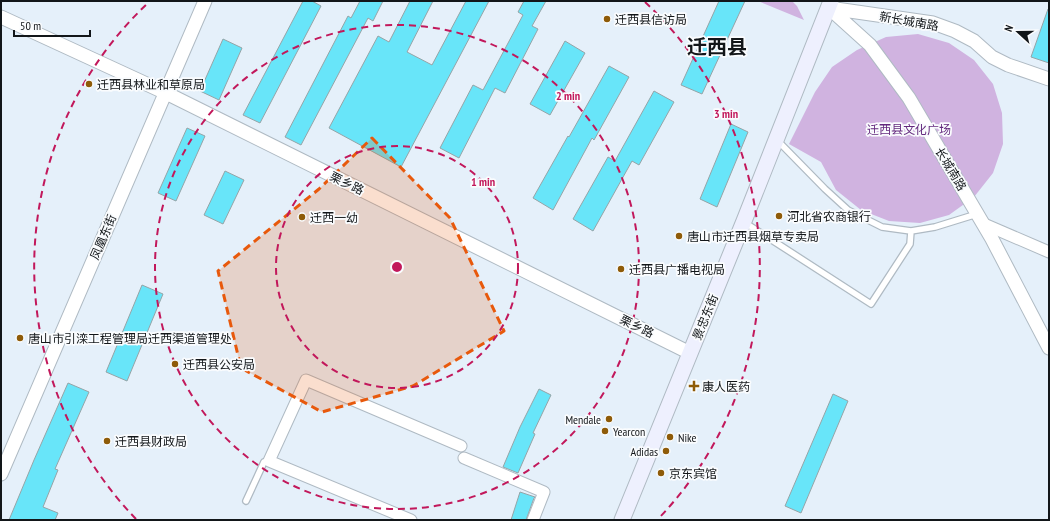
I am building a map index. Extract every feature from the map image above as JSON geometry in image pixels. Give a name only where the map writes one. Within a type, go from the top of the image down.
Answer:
[{"type":"main road","name":"景忠东街","points":[[622,520],[777,140],[826,3]]},
{"type":"street","name":"凤凰东街","points":[[1,474],[205,1]]},
{"type":"street","name":"新长城南路","points":[[826,3],[933,24],[955,31],[974,41],[992,57],[1008,65],[1049,79]]},
{"type":"street","name":"长城南路","points":[[826,3],[870,45],[909,98],[992,238],[1049,348]]},
{"type":"street","name":"栗乡路","points":[[1,17],[166,93],[690,353]]},
{"type":"street","points":[[981,219],[1049,252]]},
{"type":"street","points":[[411,520],[269,461],[306,380],[461,446]]},
{"type":"street","points":[[464,458],[544,492],[533,520]]},
{"type":"lane","points":[[777,140],[848,210],[882,227],[911,231],[981,219]]},
{"type":"lane","points":[[744,221],[871,304],[910,244],[911,231]]},
{"type":"lane","points":[[246,502],[264,462],[269,461]]},
{"type":"highlighted area","points":[[372,138],[450,218],[504,331],[413,386],[322,412],[241,368],[218,271],[319,189]]},
{"type":"green space","points":[[758,1],[792,1],[797,6],[804,20]]},
{"type":"green space","name":"迁西县文化广场","points":[[918,34],[949,43],[974,60],[993,84],[1002,113],[1003,144],[993,173],[974,197],[949,215],[920,223],[889,221],[861,210],[836,190],[821,162],[789,144],[815,92],[832,67],[857,50],[886,37]]},
{"type":"building","points":[[303,1],[312,1],[321,6],[260,123],[243,115]]},
{"type":"building","points":[[360,1],[383,1],[373,21],[368,18],[301,145],[285,137],[348,16],[351,18]]},
{"type":"building","points":[[410,1],[433,1],[407,52],[432,65],[466,1],[489,1],[401,167],[329,128],[378,36],[389,42]]},
{"type":"building","points":[[524,1],[546,1],[532,26],[538,29],[505,93],[495,88],[459,158],[440,148],[473,85],[483,90],[523,15],[518,12]]},
{"type":"building","points":[[719,1],[745,1],[702,94],[681,85]]},
{"type":"building","points":[[1049,9],[1049,63],[1031,57]]},
{"type":"building","points":[[223,39],[242,48],[219,100],[200,91]]},
{"type":"building","points":[[565,41],[585,53],[550,115],[530,104]]},
{"type":"building","points":[[609,66],[629,77],[594,140],[592,138],[553,210],[533,198]]},
{"type":"building","points":[[654,91],[674,102],[639,165],[632,161],[593,231],[573,219],[608,157],[615,161]]},
{"type":"building","points":[[731,124],[748,132],[717,207],[700,199]]},
{"type":"building","points":[[187,128],[205,136],[176,201],[158,193]]},
{"type":"building","points":[[225,171],[244,180],[223,224],[204,215]]},
{"type":"building","points":[[142,285],[163,294],[127,381],[106,372]]},
{"type":"building","points":[[68,383],[89,392],[55,469],[58,470],[43,507],[58,513],[55,520],[9,520],[34,460]]},
{"type":"building","points":[[539,389],[551,395],[533,433],[535,434],[518,473],[503,467],[520,427]]},
{"type":"building","points":[[833,394],[848,401],[801,513],[785,506]]},
{"type":"building","points":[[520,492],[535,497],[526,520],[511,520]]},
{"type":"place","name":"迁西县信访局","points":[[607,19]]},
{"type":"place","name":"迁西县林业和草原局","points":[[89,84]]},
{"type":"place","name":"河北省农商银行","points":[[779,216]]},
{"type":"place","name":"迁西一幼","points":[[302,217]]},
{"type":"place","name":"唐山市迁西县烟草专卖局","points":[[679,236]]},
{"type":"place","name":"迁西县广播电视局","points":[[621,269]]},
{"type":"place","name":"唐山市引滦工程管理局迁西渠道管理处","points":[[20,338]]},
{"type":"place","name":"迁西县公安局","points":[[175,364]]},
{"type":"place","name":"康人医药","points":[[694,386]]},
{"type":"place","name":"Mendale","points":[[609,419]]},
{"type":"place","name":"Yearcon","points":[[605,431]]},
{"type":"place","name":"Nike","points":[[670,437]]},
{"type":"place","name":"迁西县财政局","points":[[107,441]]},
{"type":"place","name":"Adidas","points":[[666,451]]},
{"type":"place","name":"京东宾馆","points":[[661,473]]},
{"type":"district","name":"迁西县","points":[[717,47]]}]
